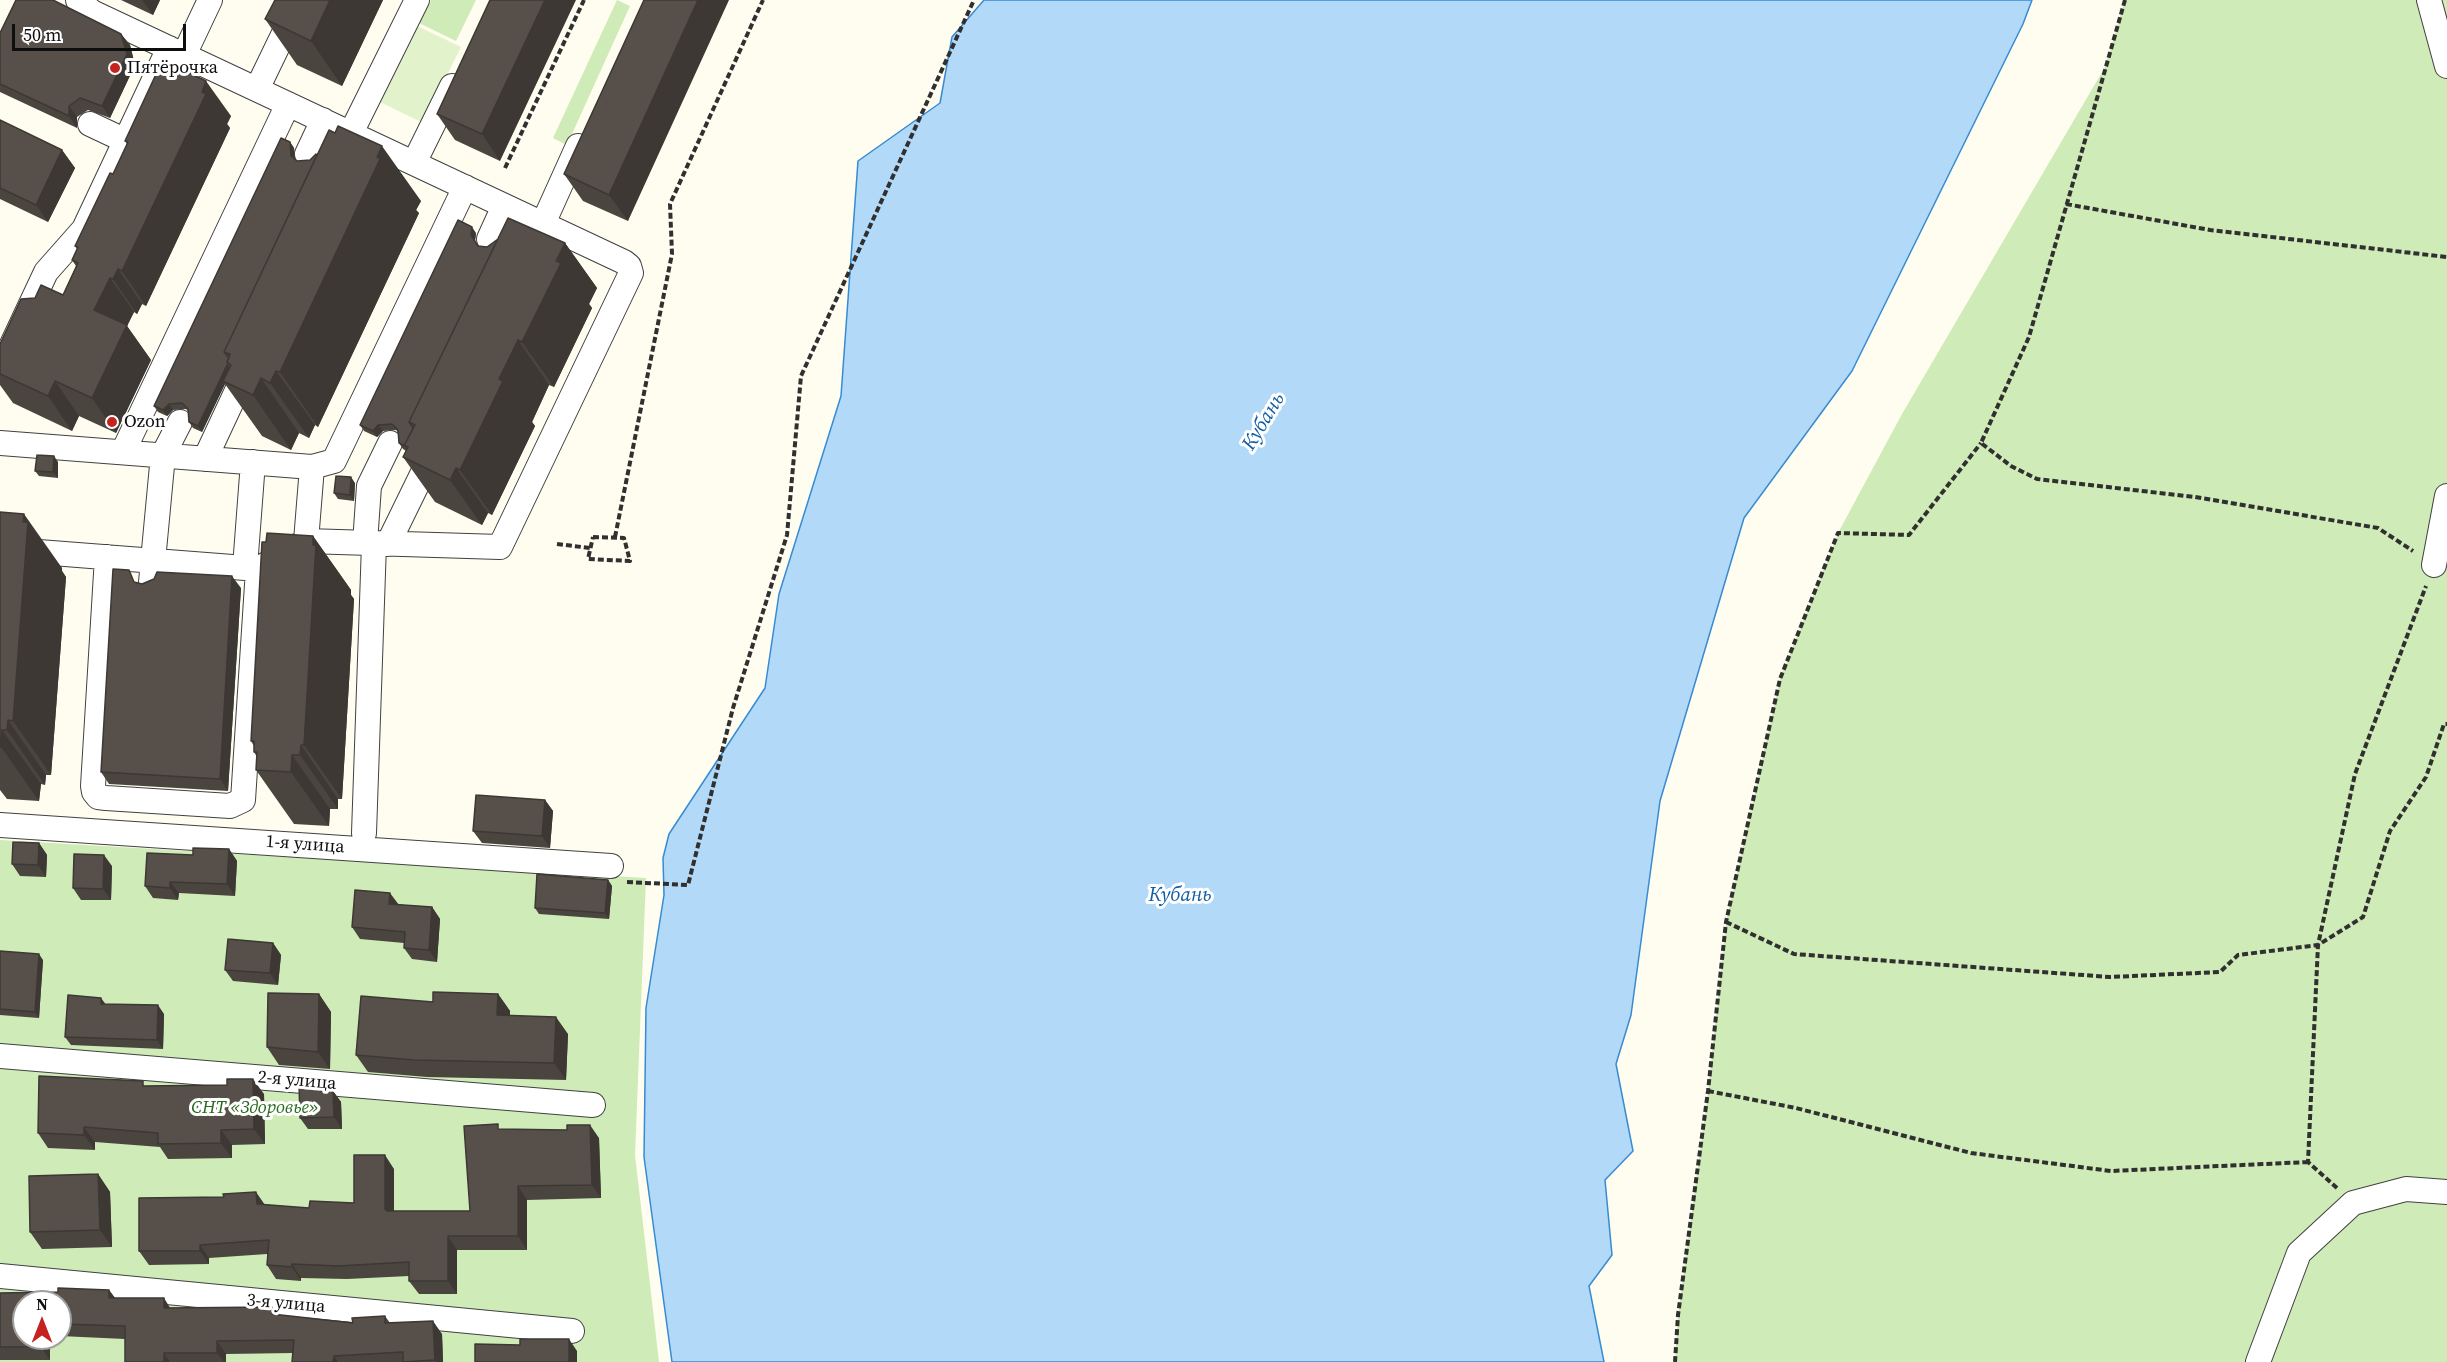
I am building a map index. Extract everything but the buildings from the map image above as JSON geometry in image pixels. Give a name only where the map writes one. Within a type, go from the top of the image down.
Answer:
[{"type":"street","points":[[0,549],[107,557],[152,571],[211,575],[251,568],[306,542],[500,547],[630,280],[629,266],[92,12],[78,0]]},
{"type":"street","points":[[0,370],[37,315],[46,272],[84,229],[126,141],[177,51],[210,0]]},
{"type":"street","points":[[257,89],[300,0]]},
{"type":"street","points":[[347,158],[354,135],[417,0]]},
{"type":"street","points":[[2429,0],[2447,66]]},
{"type":"street","points":[[414,163],[464,61]]},
{"type":"street","points":[[123,452],[288,104]]},
{"type":"street","points":[[307,154],[323,120]]},
{"type":"street","points":[[90,124],[126,141]]},
{"type":"street","points":[[528,255],[586,129]]},
{"type":"street","points":[[0,443],[312,467],[334,461],[465,187]]},
{"type":"street","points":[[489,239],[504,206]]},
{"type":"street","points":[[205,459],[255,351]]},
{"type":"street","points":[[152,571],[156,550],[163,455],[180,422]]},
{"type":"street","points":[[376,544],[445,426]]},
{"type":"street","points":[[364,834],[376,544],[369,486],[390,443]]},
{"type":"street","points":[[107,557],[94,792],[98,797],[106,798],[230,806],[243,800],[253,462]]},
{"type":"street","points":[[306,542],[312,467]]},
{"type":"street","points":[[2434,566],[2447,496]]},
{"type":"street","name":"1-я улица","points":[[0,825],[614,873]]},
{"type":"street","name":"2-я улица","points":[[0,1056],[593,1105]]},
{"type":"street","points":[[2258,1362],[2299,1253],[2353,1203],[2406,1189],[2447,1192]]},
{"type":"street","name":"3-я улица","points":[[0,1276],[572,1331]]},
{"type":"path","points":[[505,168],[584,0]]},
{"type":"path","points":[[615,537],[672,254],[670,204],[763,0]]},
{"type":"path","points":[[614,873],[688,885],[733,708],[787,535],[801,376],[974,0]]},
{"type":"path","points":[[1675,1362],[1678,1315],[1708,1091],[1726,922],[1780,679],[1838,533],[1909,534],[1981,443],[2029,337],[2125,0]]},
{"type":"path","points":[[2066,204],[2210,231],[2447,257]]},
{"type":"path","points":[[1981,443],[2011,466],[2037,479],[2195,497],[2378,528],[2434,566],[2355,774],[2318,945],[2308,1162]]},
{"type":"path","points":[[593,537],[615,537],[624,538],[630,561],[588,559],[593,537]]},
{"type":"path","points":[[557,544],[590,548]]},
{"type":"path","points":[[1726,922],[1794,954],[2110,977],[2220,972],[2238,955],[2318,945],[2363,917],[2390,831],[2426,777],[2444,724],[2447,724]]},
{"type":"path","points":[[1708,1091],[1796,1108],[1971,1153],[2100,1169],[2308,1162],[2353,1203]]},
{"type":"green space","points":[[431,0],[476,0],[456,41],[419,23]]},
{"type":"green space","points":[[617,0],[630,6],[567,145],[553,138]]},
{"type":"green space","points":[[2125,0],[2447,0],[2447,1362],[1675,1362],[1678,1315],[1708,1091],[1726,922],[1780,679],[1838,533],[1902,414],[2105,67]]},
{"type":"green space","points":[[413,24],[461,47],[423,123],[376,100]]},
{"type":"green space","name":"СНТ «Здоровье»","points":[[0,840],[646,878],[635,1155],[659,1362],[0,1362]]},
{"type":"water","name":"Кубань","points":[[984,0],[2032,0],[2023,24],[1852,371],[1744,518],[1660,801],[1631,1015],[1616,1064],[1633,1151],[1605,1180],[1612,1255],[1589,1286],[1604,1362],[672,1362],[644,1157],[646,1008],[664,895],[663,858],[669,834],[765,688],[779,594],[841,396],[858,161],[940,103],[952,37]]},
{"type":"place","name":"Пятёрочка","points":[[115,68]]},
{"type":"place","name":"Ozon","points":[[112,422]]}]
